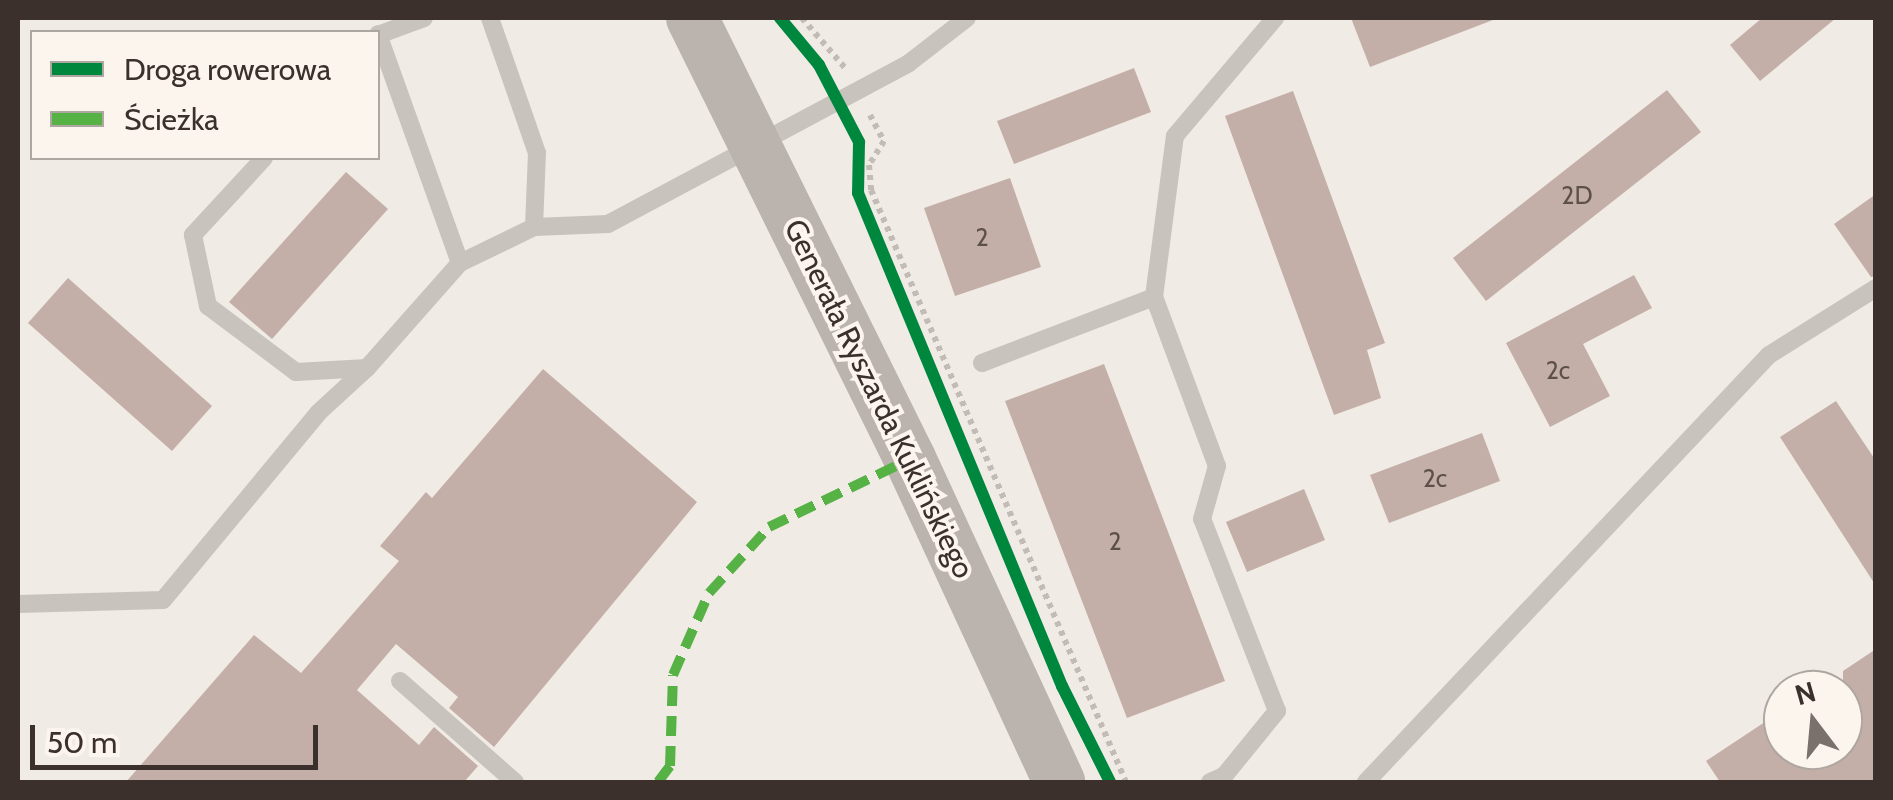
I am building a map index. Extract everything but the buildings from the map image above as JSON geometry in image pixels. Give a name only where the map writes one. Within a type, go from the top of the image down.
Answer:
[{"type":"main road","name":"Generała Ryszarda Kuklińskiego","points":[[692,18],[758,148],[1059,782]]},
{"type":"lane","points":[[380,33],[424,18]]},
{"type":"lane","points":[[490,18],[537,153],[534,228]]},
{"type":"lane","points":[[18,604],[163,600],[318,413],[367,368],[460,263],[534,228],[608,224],[839,103],[929,51],[968,18]]},
{"type":"lane","points":[[1210,782],[1224,776],[1276,711],[1202,519],[1217,466],[1154,297],[1175,136],[1275,18]]},
{"type":"lane","points":[[380,40],[460,263]]},
{"type":"lane","points":[[262,160],[194,235],[208,306],[296,372],[367,368]]},
{"type":"lane","points":[[1366,782],[1768,356],[1876,288]]},
{"type":"lane","points":[[982,363],[1154,297]]},
{"type":"lane","points":[[400,680],[516,782]]},
{"type":"path","points":[[802,18],[840,57],[884,141],[868,165],[872,190],[1126,782]]},
{"type":"path","points":[[782,19],[839,103],[859,142],[858,193],[1014,564]]},
{"type":"path","points":[[1086,734],[1110,782]]},
{"type":"marked path","points":[[658,782],[670,766],[673,675],[709,593],[769,527],[910,459]]},
{"type":"cycle path","points":[[780,18],[819,65],[859,142],[858,193],[1062,686],[1110,782]]}]
